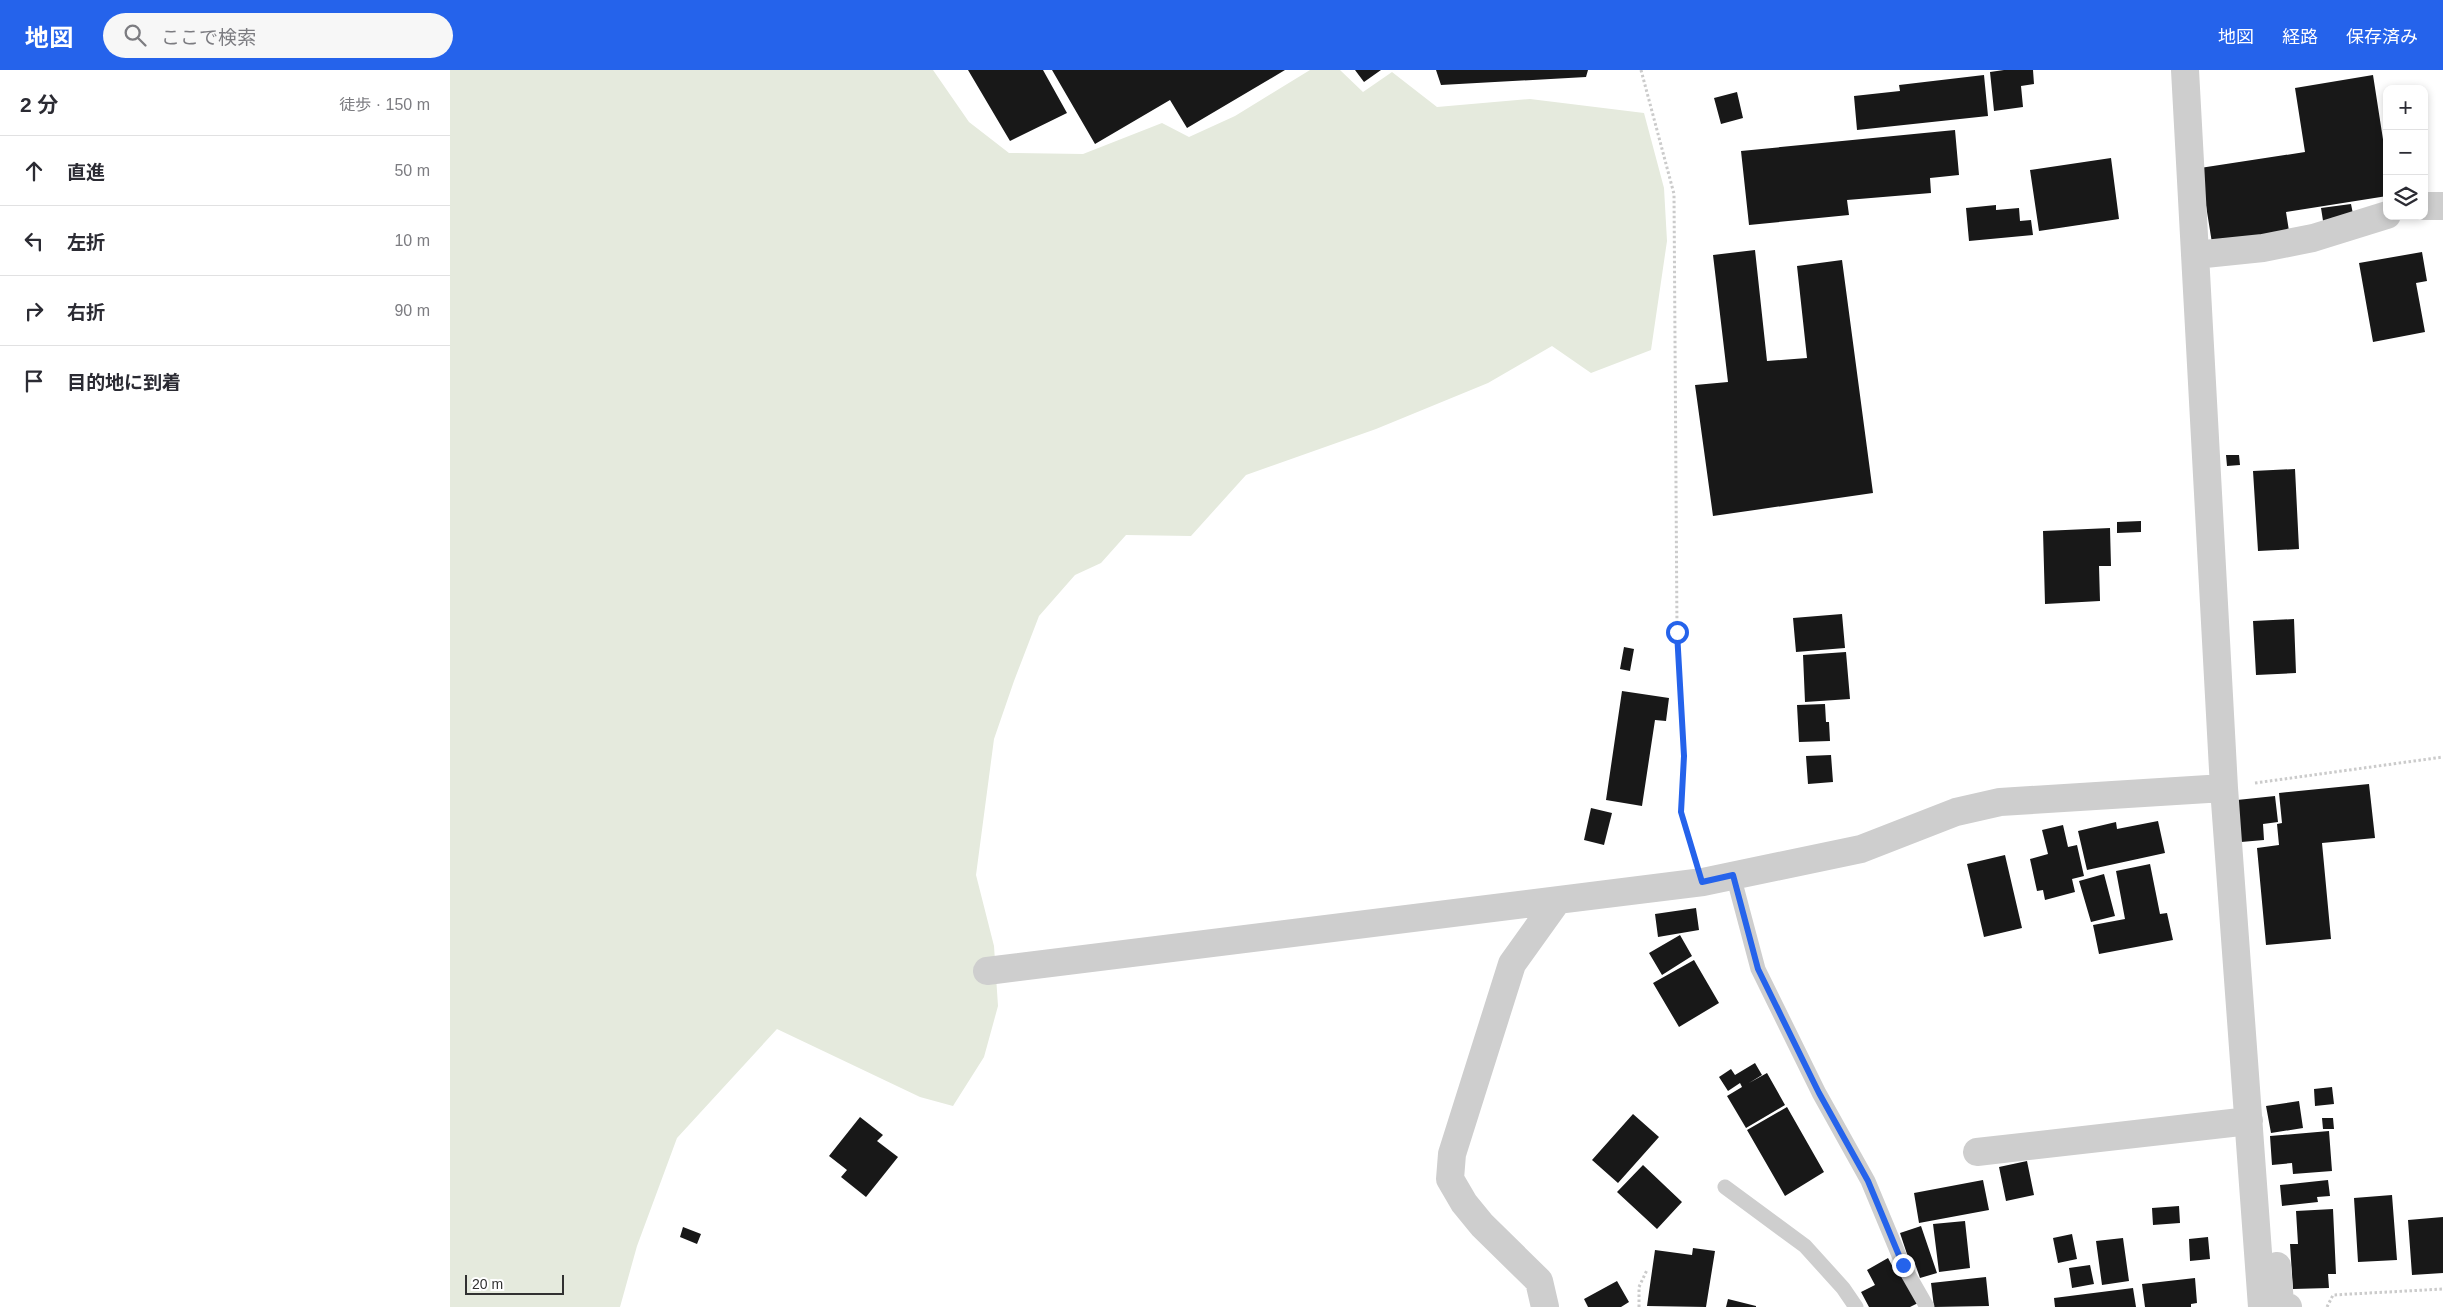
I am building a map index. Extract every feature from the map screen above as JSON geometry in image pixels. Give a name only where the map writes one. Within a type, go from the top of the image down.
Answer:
[{"type":"street","points":[[2186,70],[2224,788],[2262,1307]]},
{"type":"street","points":[[2428,206],[2443,206]]},
{"type":"street","points":[[2195,255],[2263,248],[2313,238],[2383,216]]},
{"type":"street","points":[[988,971],[1702,882],[1861,849],[1956,812],[2000,802],[2224,788]]},
{"type":"street","points":[[1545,1307],[1539,1281],[1482,1225],[1464,1203],[1450,1179],[1452,1154],[1512,964],[1557,901]]},
{"type":"street","points":[[1977,1152],[2249,1121]]},
{"type":"street","points":[[2252,1169],[2271,1176],[2280,1303],[2288,1307]]},
{"type":"lane","points":[[1733,875],[1758,969],[1811,1076],[1868,1181],[1903,1265],[1927,1307]]},
{"type":"lane","points":[[1725,1187],[1805,1246],[1843,1288],[1856,1307]]},
{"type":"path","points":[[1641,70],[1674,194],[1677,632],[1684,756],[1681,812],[1702,882]]},
{"type":"path","points":[[2224,788],[2443,757]]},
{"type":"path","points":[[1639,1307],[1639,1287],[1648,1270]]},
{"type":"path","points":[[2327,1307],[2333,1295],[2443,1288]]},
{"type":"shaded area","points":[[450,70],[933,70],[969,122],[1009,153],[1083,154],[1162,123],[1189,137],[1235,116],[1310,70],[1340,70],[1363,92],[1392,72],[1437,107],[1530,99],[1644,113],[1664,188],[1667,241],[1651,350],[1591,373],[1552,346],[1488,383],[1376,429],[1246,475],[1191,536],[1126,535],[1101,563],[1075,575],[1039,616],[994,739],[976,875],[994,946],[998,1006],[984,1057],[953,1106],[920,1097],[777,1029],[677,1138],[637,1246],[620,1307],[450,1307]]},
{"type":"building","points":[[968,70],[1043,70],[1067,113],[1010,141]]},
{"type":"building","points":[[1052,70],[1285,70],[1187,128],[1170,100],[1095,144]]},
{"type":"building","points":[[1355,70],[1381,70],[1364,82]]},
{"type":"building","points":[[1436,70],[1588,70],[1586,77],[1441,85]]},
{"type":"building","points":[[2033,70],[2034,84],[2021,86],[2023,107],[1994,111],[1990,72]]},
{"type":"building","points":[[1984,75],[1988,116],[1857,130],[1854,96],[1900,91],[1899,85]]},
{"type":"building","points":[[2373,75],[2383,139],[2383,197],[2286,212],[2289,231],[2212,243],[2200,168],[2305,152],[2295,88]]},
{"type":"building","points":[[1737,92],[1743,118],[1721,124],[1714,98]]},
{"type":"building","points":[[1955,130],[1959,175],[1930,178],[1931,193],[1847,200],[1849,215],[1749,225],[1741,151]]},
{"type":"building","points":[[2111,158],[2119,219],[2039,231],[2030,170]]},
{"type":"building","points":[[2351,204],[2353,214],[2324,227],[2321,208]]},
{"type":"building","points":[[1996,205],[1996,210],[2019,208],[2020,221],[2031,220],[2033,235],[1969,241],[1966,208]]},
{"type":"building","points":[[1755,250],[1767,361],[1807,358],[1797,266],[1842,260],[1873,493],[1713,516],[1695,385],[1728,382],[1713,255]]},
{"type":"building","points":[[2422,252],[2427,281],[2416,283],[2425,332],[2373,342],[2359,263]]},
{"type":"building","points":[[2226,455],[2239,455],[2240,465],[2227,466]]},
{"type":"building","points":[[2295,469],[2299,549],[2258,551],[2253,471]]},
{"type":"building","points":[[2141,521],[2141,532],[2117,533],[2117,522]]},
{"type":"building","points":[[2110,528],[2111,566],[2099,566],[2100,601],[2045,604],[2043,531]]},
{"type":"building","points":[[1842,614],[1845,648],[1796,652],[1793,618]]},
{"type":"building","points":[[2294,619],[2296,673],[2256,675],[2253,621]]},
{"type":"building","points":[[1624,647],[1634,649],[1630,671],[1620,669]]},
{"type":"building","points":[[1846,652],[1850,699],[1805,702],[1803,655]]},
{"type":"building","points":[[1622,691],[1669,698],[1666,721],[1655,720],[1642,806],[1606,800]]},
{"type":"building","points":[[1825,704],[1826,722],[1829,722],[1830,741],[1799,742],[1797,705]]},
{"type":"building","points":[[1831,755],[1833,782],[1808,784],[1806,756]]},
{"type":"building","points":[[2369,784],[2375,838],[2322,843],[2331,939],[2266,945],[2257,848],[2279,845],[2277,824],[2282,823],[2279,793]]},
{"type":"building","points":[[2275,796],[2278,822],[2263,824],[2264,840],[2241,842],[2237,800]]},
{"type":"building","points":[[1591,808],[1612,813],[1604,845],[1584,840]]},
{"type":"building","points":[[2158,821],[2165,853],[2087,870],[2078,831],[2116,822],[2117,829]]},
{"type":"building","points":[[2063,825],[2068,847],[2077,845],[2084,876],[2072,879],[2075,892],[2045,900],[2043,890],[2037,891],[2030,859],[2048,854],[2042,830]]},
{"type":"building","points":[[2005,855],[2022,928],[1984,937],[1967,864]]},
{"type":"building","points":[[2150,864],[2160,914],[2167,913],[2173,940],[2099,954],[2093,925],[2125,919],[2116,871]]},
{"type":"building","points":[[2104,874],[2115,916],[2091,922],[2079,881]]},
{"type":"building","points":[[1696,908],[1699,930],[1658,937],[1655,914]]},
{"type":"building","points":[[1680,935],[1692,956],[1662,975],[1649,953]]},
{"type":"building","points":[[1694,960],[1719,1003],[1679,1027],[1653,983]]},
{"type":"building","points":[[1755,1063],[1762,1075],[1749,1083],[1767,1073],[1785,1105],[1746,1128],[1727,1096],[1742,1087],[1740,1083],[1728,1091],[1719,1077],[1731,1069],[1735,1075]]},
{"type":"building","points":[[2332,1087],[2334,1104],[2315,1106],[2314,1089]]},
{"type":"building","points":[[2299,1101],[2303,1128],[2271,1133],[2266,1106]]},
{"type":"building","points":[[1787,1107],[1824,1172],[1785,1196],[1747,1130]]},
{"type":"building","points":[[1633,1114],[1659,1137],[1618,1183],[1592,1160]]},
{"type":"building","points":[[860,1117],[883,1135],[877,1141],[898,1157],[866,1197],[841,1177],[847,1170],[829,1156]]},
{"type":"building","points":[[2322,1118],[2333,1118],[2334,1129],[2323,1129]]},
{"type":"building","points":[[2329,1131],[2332,1171],[2293,1174],[2292,1163],[2272,1165],[2270,1136]]},
{"type":"building","points":[[2027,1161],[2034,1195],[2006,1201],[1999,1167]]},
{"type":"building","points":[[1643,1165],[1682,1202],[1657,1229],[1617,1192]]},
{"type":"building","points":[[1983,1180],[1989,1210],[1919,1223],[1914,1193]]},
{"type":"building","points":[[2328,1180],[2330,1196],[2317,1197],[2318,1202],[2282,1206],[2280,1185]]},
{"type":"building","points":[[2392,1195],[2397,1260],[2358,1262],[2354,1198]]},
{"type":"building","points":[[2179,1206],[2180,1223],[2153,1225],[2152,1208]]},
{"type":"building","points":[[2333,1209],[2336,1274],[2328,1274],[2329,1288],[2293,1289],[2290,1244],[2298,1244],[2296,1211]]},
{"type":"building","points":[[2443,1217],[2443,1273],[2412,1275],[2408,1220]]},
{"type":"building","points":[[1965,1221],[1970,1268],[1939,1272],[1933,1224]]},
{"type":"building","points":[[1921,1226],[1937,1273],[1920,1278],[1914,1261],[1910,1263],[1900,1233]]},
{"type":"building","points":[[683,1227],[701,1234],[697,1244],[680,1237]]},
{"type":"building","points":[[2072,1234],[2077,1259],[2058,1263],[2053,1238]]},
{"type":"building","points":[[2208,1237],[2210,1259],[2190,1261],[2189,1239]]},
{"type":"building","points":[[2123,1238],[2129,1281],[2102,1285],[2096,1241]]},
{"type":"building","points":[[1693,1248],[1715,1251],[1706,1307],[1647,1306],[1655,1250],[1692,1255]]},
{"type":"building","points":[[1888,1258],[1896,1273],[1901,1271],[1918,1303],[1910,1307],[1869,1307],[1861,1292],[1875,1285],[1867,1270]]},
{"type":"building","points":[[2090,1265],[2094,1284],[2072,1288],[2069,1268]]},
{"type":"building","points":[[1986,1277],[1989,1306],[1934,1307],[1931,1283]]},
{"type":"building","points":[[2195,1278],[2197,1303],[2191,1304],[2191,1307],[2145,1307],[2142,1284]]},
{"type":"building","points":[[1617,1281],[1629,1302],[1621,1307],[1588,1307],[1584,1299]]},
{"type":"building","points":[[2133,1288],[2136,1307],[2055,1307],[2054,1298]]},
{"type":"building","points":[[1728,1299],[1756,1306],[1756,1307],[1726,1307]]},
{"type":"route","points":[[1677,632],[1684,756],[1681,812],[1702,882],[1733,875],[1758,969],[1819,1093],[1868,1181],[1903,1265]]}]
